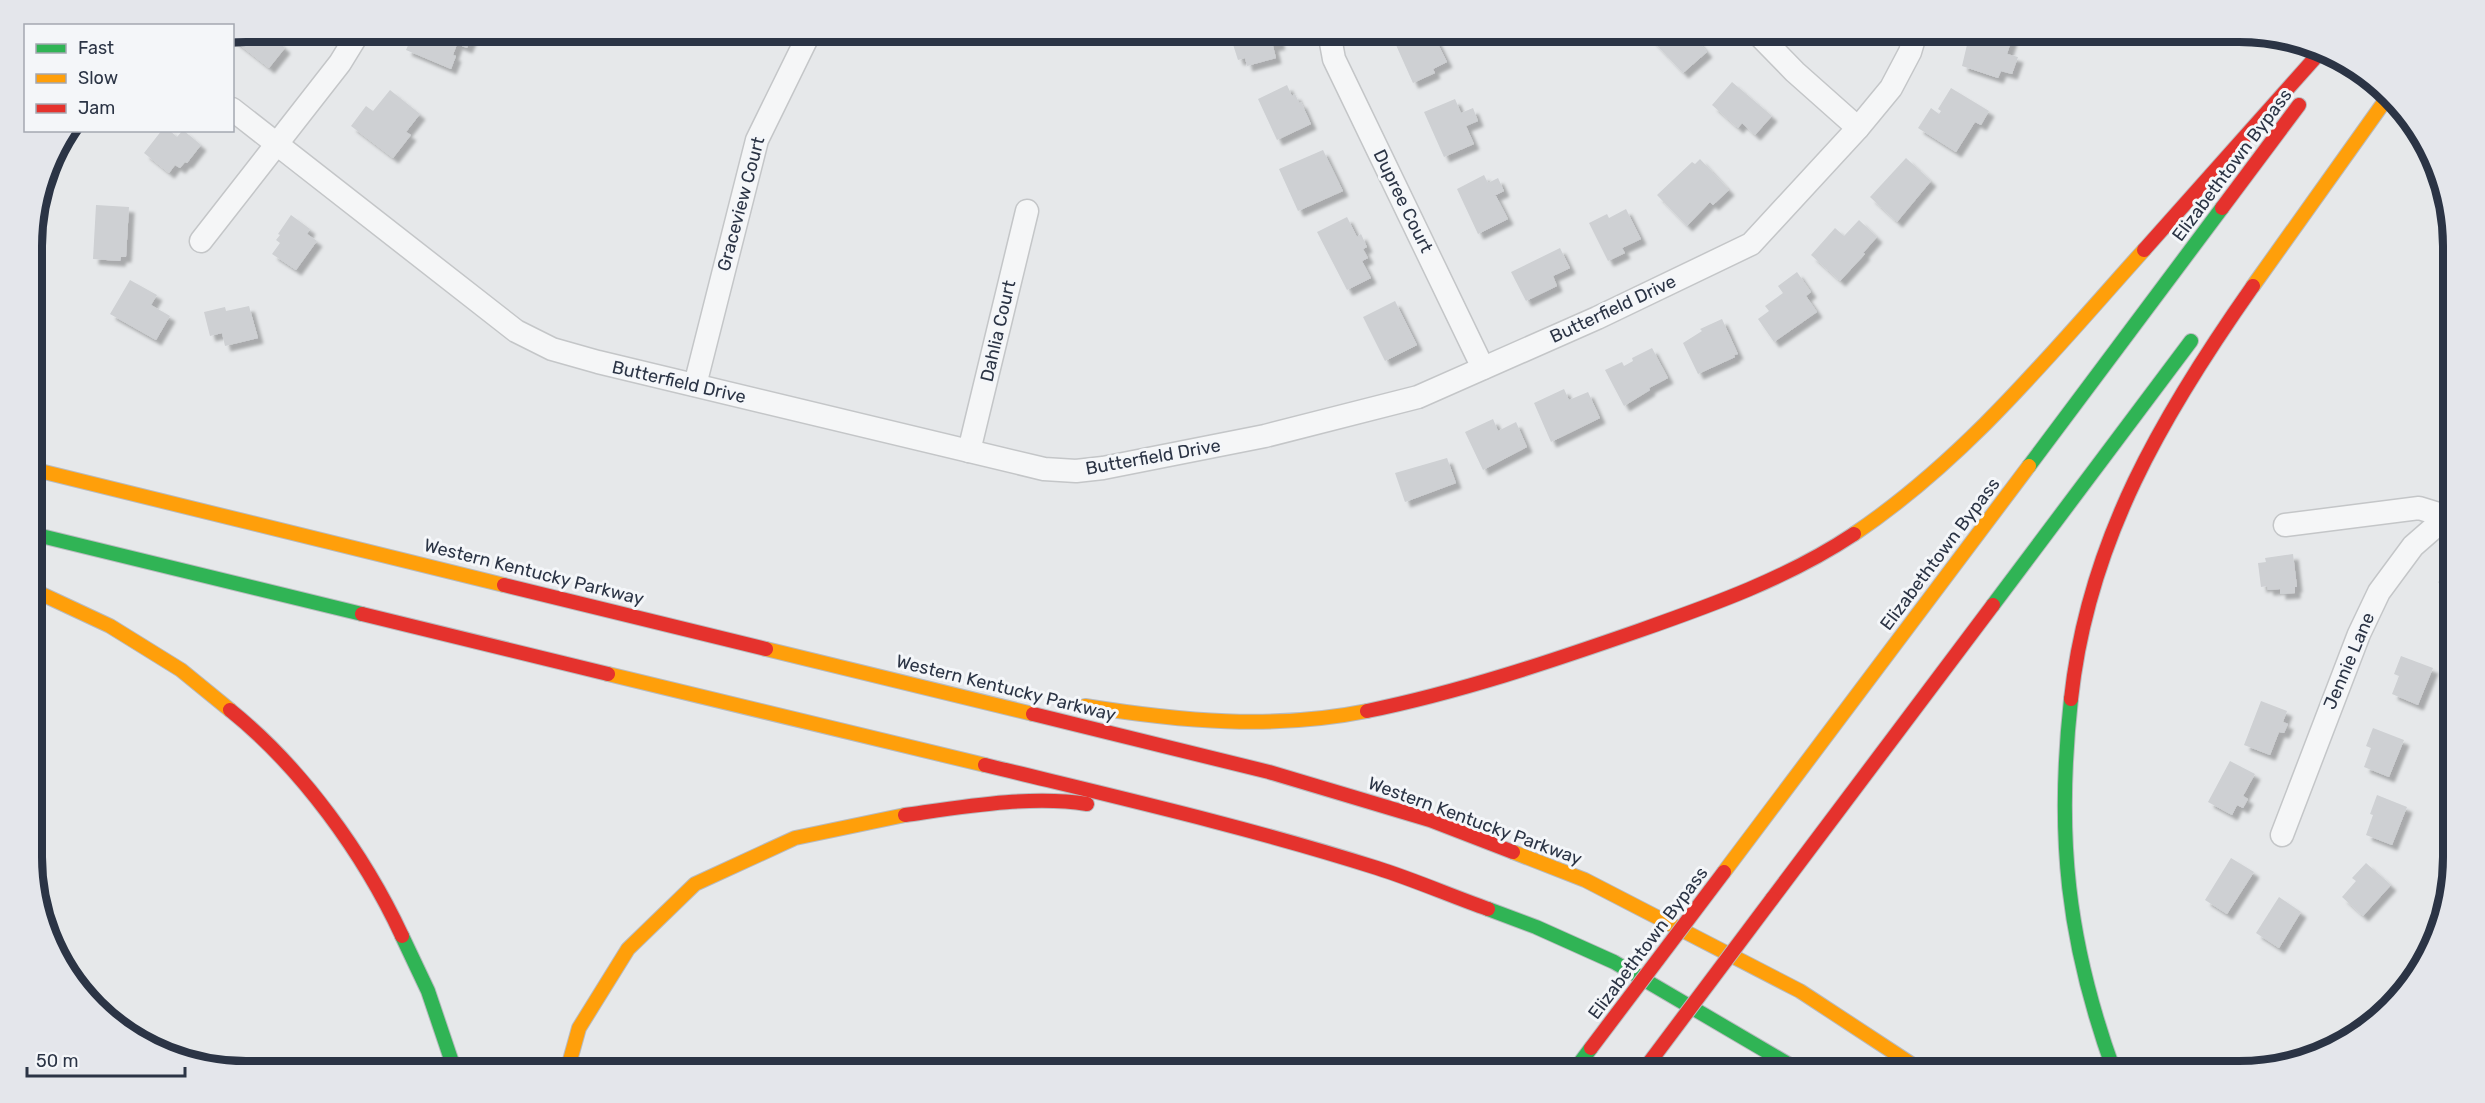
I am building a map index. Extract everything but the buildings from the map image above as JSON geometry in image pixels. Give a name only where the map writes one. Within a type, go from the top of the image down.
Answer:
[{"type":"highway","points":[[1073,704],[1201,720],[1272,722],[1342,716],[1414,702],[1554,660],[1694,611],[1761,584],[1826,551],[1886,512],[1941,468],[1992,419],[2316,57]]},
{"type":"highway","points":[[2300,196],[2375,95]]},
{"type":"highway","name":"Elizabethtown Bypass","points":[[1581,1061],[2306,96]]},
{"type":"highway","points":[[2110,1061],[2095,1019],[2077,946],[2066,872],[2064,820],[2068,725],[2078,651],[2096,579],[2121,508],[2153,441],[2192,376],[2383,102]]},
{"type":"highway","points":[[1650,1061],[2201,327]]},
{"type":"highway","name":"Western Kentucky Parkway","points":[[42,471],[1269,772],[1430,820],[1585,880],[1800,991],[1907,1061]]},
{"type":"highway","points":[[42,536],[655,683],[1232,826],[1379,869],[1536,927],[1614,962],[1783,1061]]},
{"type":"highway","points":[[42,594],[105,623],[167,660],[224,703],[284,760],[323,806],[370,874],[399,927],[451,1061]]},
{"type":"highway","points":[[689,628],[968,683]]},
{"type":"highway","points":[[570,1061],[579,1028],[628,949],[695,884],[795,838],[889,818],[980,804],[1069,801],[1232,826]]},
{"type":"street","points":[[201,241],[340,63],[353,42]]},
{"type":"street","name":"Graceview Court","points":[[695,385],[757,140],[805,42]]},
{"type":"street","name":"Dupree Court","points":[[1331,42],[1334,59],[1484,368]]},
{"type":"street","points":[[1766,42],[1795,72],[1858,128]]},
{"type":"street","name":"Butterfield Drive","points":[[234,111],[516,331],[552,349],[1044,469],[1077,471],[1103,468],[1265,436],[1419,397],[1597,318],[1750,244],[1858,128],[1891,88],[1913,42]]},
{"type":"street","name":"Dahlia Court","points":[[969,451],[1027,211]]},
{"type":"street","points":[[2285,525],[2419,508],[2443,512]]},
{"type":"street","name":"Jennie Lane","points":[[2283,835],[2359,634],[2379,592],[2401,559],[2443,519]]},
{"type":"traffic: fast","points":[[2029,466],[2222,208]]},
{"type":"traffic: fast","points":[[1993,605],[2191,341]]},
{"type":"traffic: fast","points":[[42,536],[362,614]]},
{"type":"traffic: fast","points":[[2071,699],[2065,797],[2069,888],[2085,977],[2111,1061]]},
{"type":"traffic: fast","points":[[1488,909],[1536,927],[1614,962],[1783,1061]]},
{"type":"traffic: fast","points":[[402,936],[428,991],[452,1061]]},
{"type":"traffic: fast","points":[[1581,1061],[1591,1048]]},
{"type":"traffic: slow","points":[[2253,286],[2384,103]]},
{"type":"traffic: slow","points":[[1854,534],[1934,472],[1971,437],[2042,364],[2144,250]]},
{"type":"traffic: slow","points":[[1724,872],[2029,466]]},
{"type":"traffic: slow","points":[[42,471],[504,585]]},
{"type":"traffic: slow","points":[[42,594],[110,626],[181,670],[230,710]]},
{"type":"traffic: slow","points":[[766,649],[1033,714]]},
{"type":"traffic: slow","points":[[608,674],[985,765]]},
{"type":"traffic: slow","points":[[1085,706],[1156,716],[1261,722],[1332,717],[1367,711]]},
{"type":"traffic: slow","points":[[570,1061],[579,1028],[628,949],[695,884],[795,838],[905,815]]},
{"type":"traffic: slow","points":[[1513,852],[1585,880],[1800,991],[1907,1061]]},
{"type":"traffic: jam","points":[[2144,250],[2316,57]]},
{"type":"traffic: jam","points":[[2222,208],[2299,105]]},
{"type":"traffic: jam","points":[[2071,699],[2080,641],[2094,586],[2112,533],[2160,431],[2189,382],[2253,286]]},
{"type":"traffic: jam","points":[[1367,711],[1504,676],[1694,611],[1776,577],[1829,550],[1854,534]]},
{"type":"traffic: jam","points":[[504,585],[766,649]]},
{"type":"traffic: jam","points":[[1772,899],[1993,605]]},
{"type":"traffic: jam","points":[[362,614],[608,674]]},
{"type":"traffic: jam","points":[[230,710],[256,733],[306,785],[350,843],[387,905],[402,936]]},
{"type":"traffic: jam","points":[[1033,714],[1269,772],[1430,820],[1513,852]]},
{"type":"traffic: jam","points":[[985,765],[1280,839],[1391,873],[1488,909]]},
{"type":"traffic: jam","points":[[905,815],[1019,801],[1087,804]]},
{"type":"traffic: jam","points":[[1591,1048],[1724,872]]},
{"type":"traffic: jam","points":[[1650,1061],[1772,899]]}]
